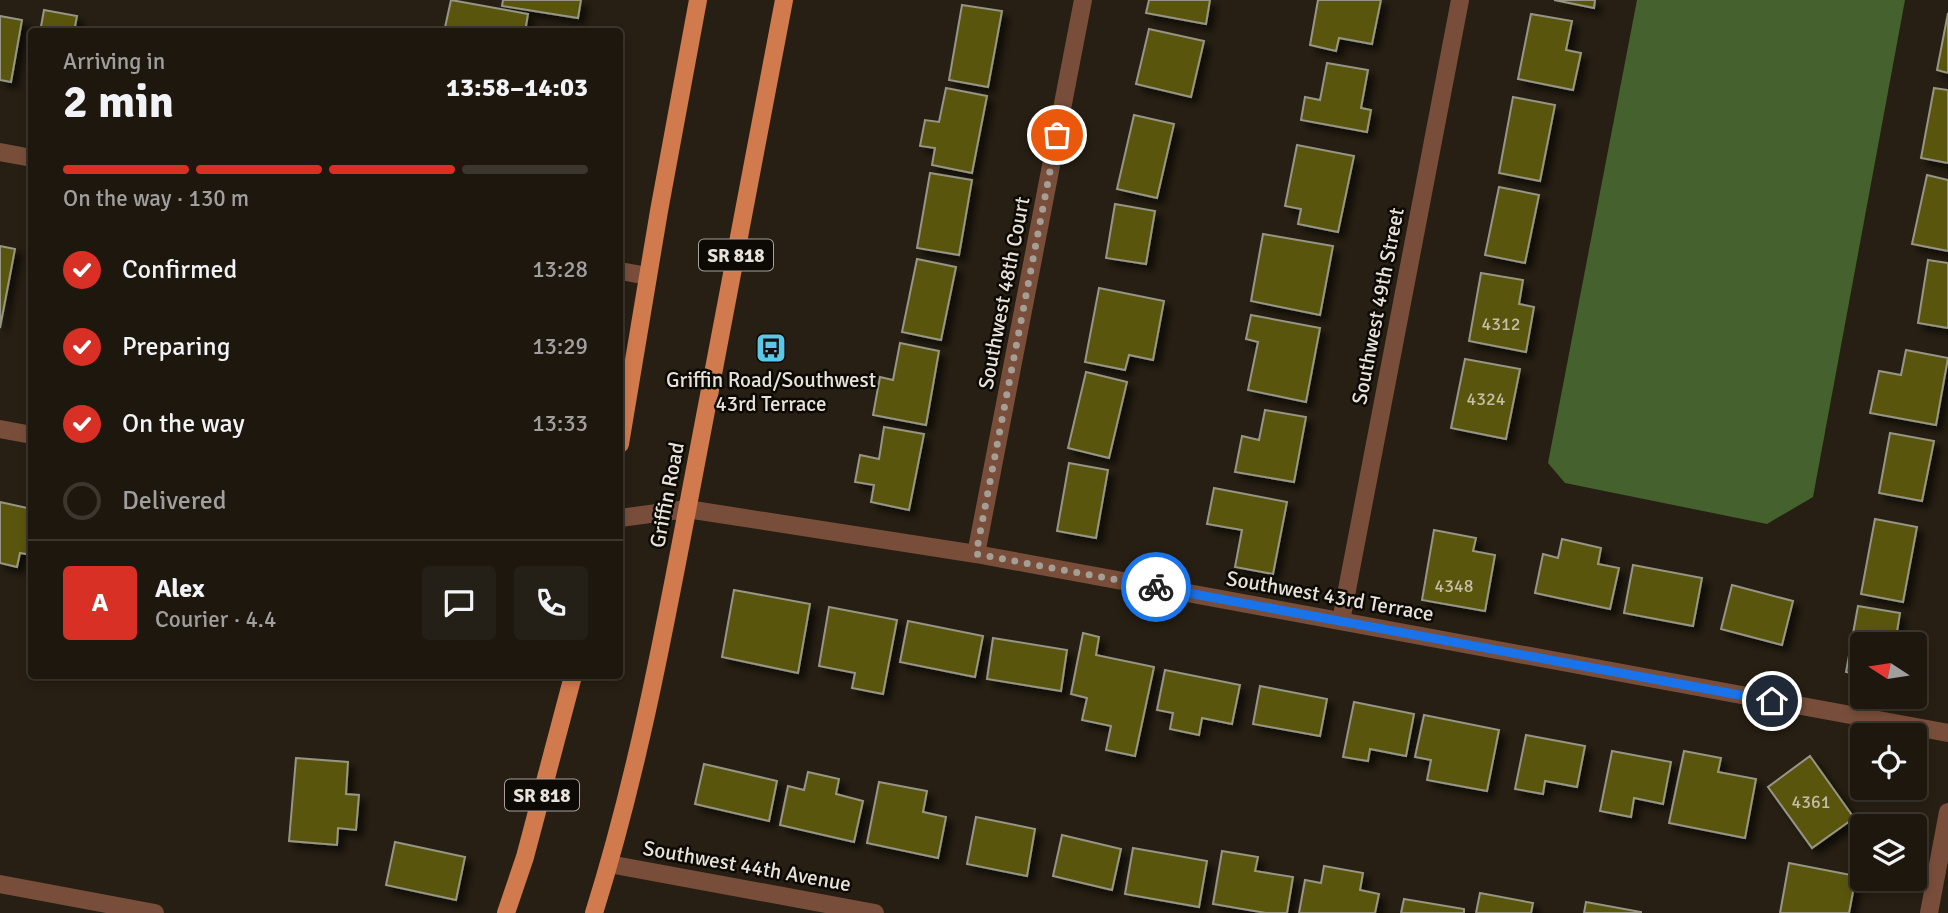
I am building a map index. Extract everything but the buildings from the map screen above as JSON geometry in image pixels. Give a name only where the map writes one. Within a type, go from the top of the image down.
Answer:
[{"type":"main road","points":[[623,426],[698,0]]},
{"type":"main road","name":"Griffin Road","points":[[594,913],[609,864],[647,706],[784,0]]},
{"type":"main road","name":"SR 818","points":[[506,913],[525,857],[572,679]]},
{"type":"street","name":"Southwest 48th Court","points":[[976,554],[1083,0]]},
{"type":"street","name":"Southwest 49th Street","points":[[1341,621],[1460,0]]},
{"type":"street","points":[[0,152],[28,157]]},
{"type":"street","points":[[623,272],[648,276]]},
{"type":"street","points":[[0,429],[28,434]]},
{"type":"street","name":"Southwest 43rd Terrace","points":[[623,518],[687,509],[976,554],[1948,733]]},
{"type":"street","points":[[1929,913],[1948,812]]},
{"type":"street","name":"Southwest 44th Avenue","points":[[609,864],[876,913]]},
{"type":"street","points":[[0,884],[155,913]]},
{"type":"shaded area","points":[[1637,0],[1905,0],[1813,497],[1767,524],[1565,483],[1548,463]]},
{"type":"way so far","points":[[1057,135],[976,554],[1156,587]]},
{"type":"place","name":"Griffin Road/Southwest 43rd Terrace","points":[[771,348]]},
{"type":"route","points":[[1156,587],[1772,701]]}]
